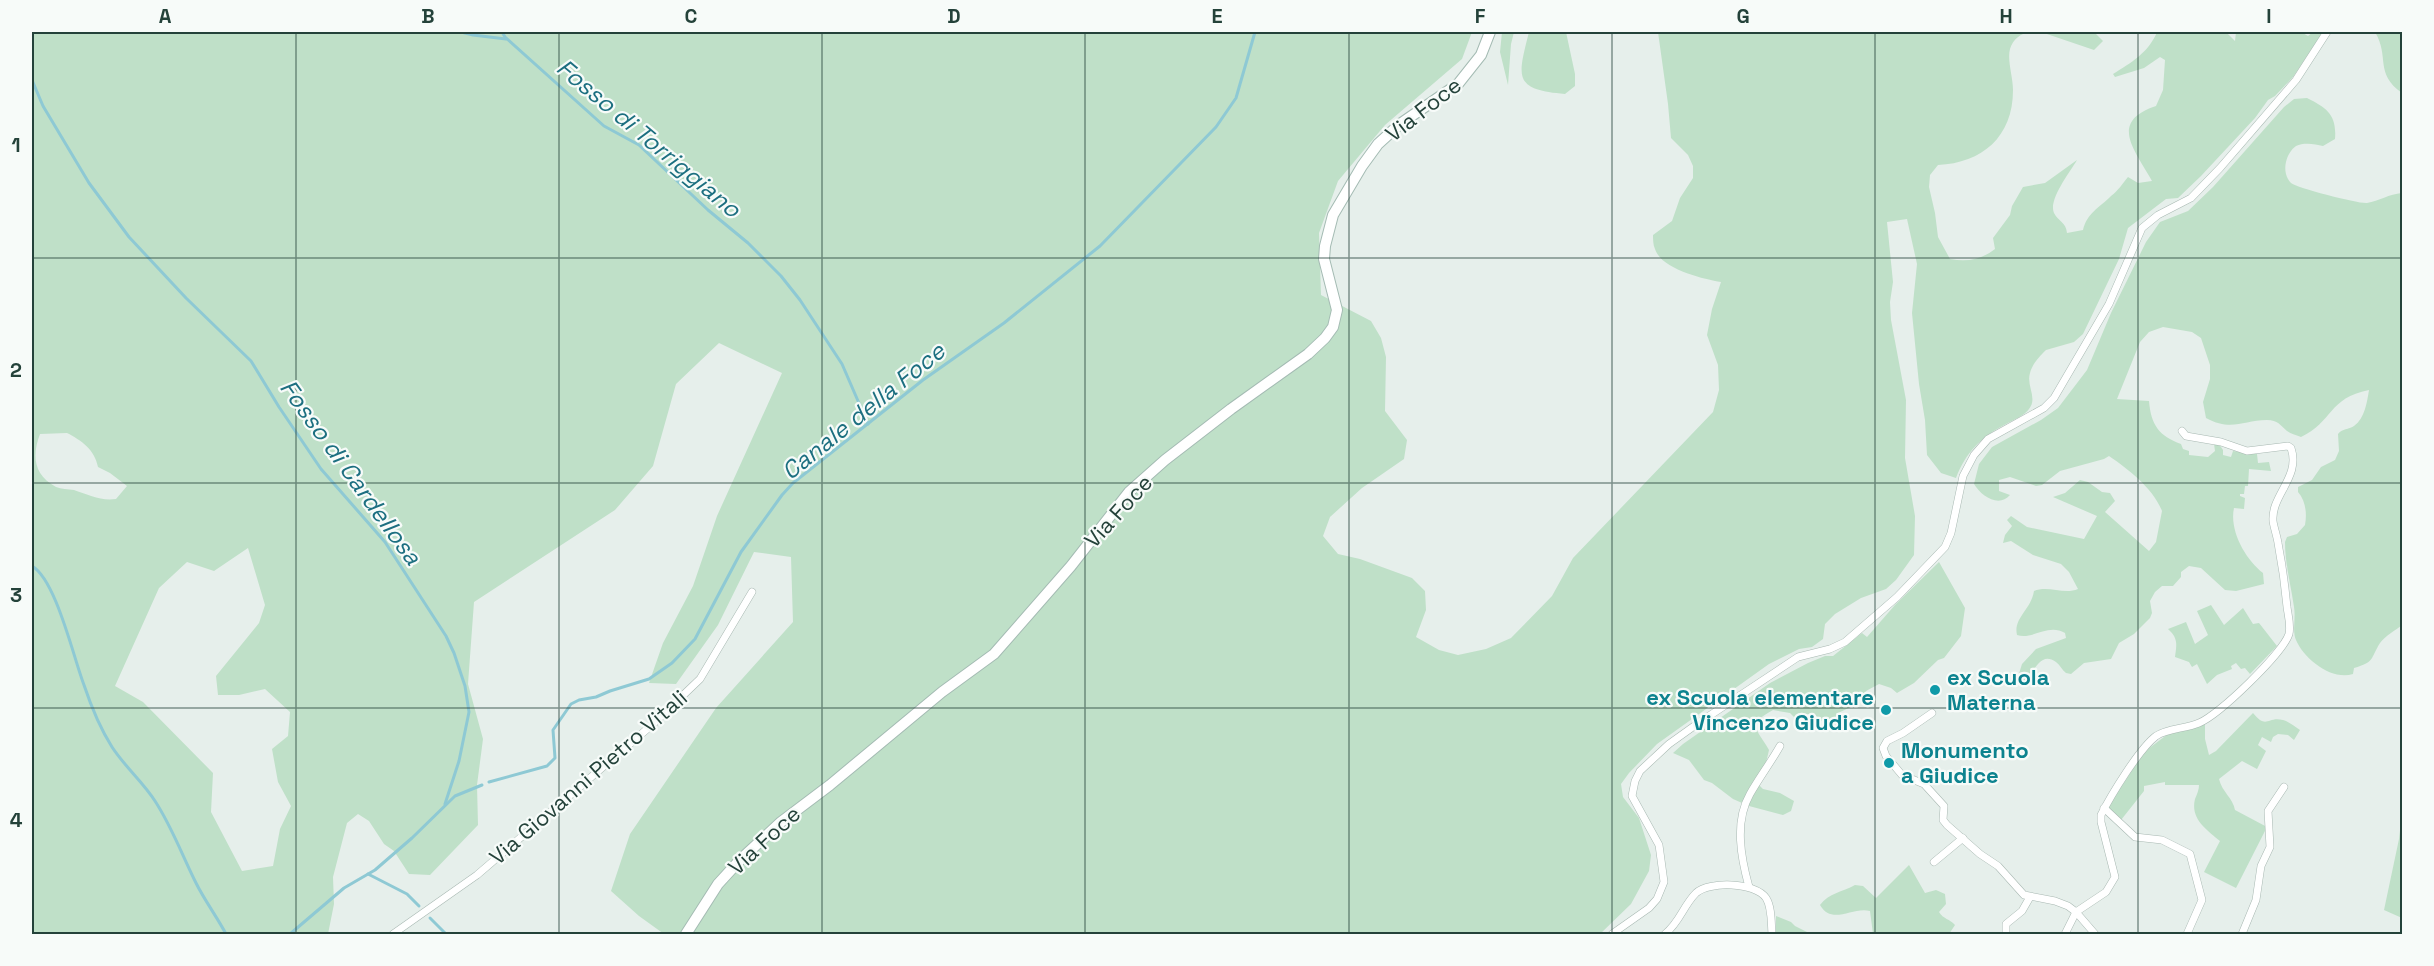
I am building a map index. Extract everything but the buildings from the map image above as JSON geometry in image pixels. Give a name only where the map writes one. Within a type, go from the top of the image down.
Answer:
[{"type":"main road","name":"Via Foce","points":[[686,934],[718,884],[781,822],[830,785],[942,692],[994,654],[1071,566],[1130,492],[1165,460],[1325,339],[1333,327],[1337,310],[1324,259],[1325,246],[1334,215],[1362,166],[1378,144],[1400,124],[1458,84],[1481,55],[1490,32]]},
{"type":"street","points":[[1612,934],[1649,908],[1657,899],[1664,882],[1659,845],[1632,796],[1640,771],[1688,731],[1798,657],[1845,642],[1897,597],[1932,562],[1945,547],[1951,533],[1964,476],[1974,455],[1988,439],[2043,408],[2054,398],[2109,304],[2142,228],[2158,215],[2192,198],[2296,80],[2327,32]]},
{"type":"street","points":[[2065,934],[2076,912],[2106,892],[2115,878],[2101,822],[2104,808],[2139,755],[2155,737],[2200,723],[2215,714],[2238,694],[2286,640],[2289,625],[2284,576],[2273,520],[2280,494],[2289,482],[2292,453],[2288,446],[2247,451],[2221,442],[2186,436],[2182,431]]},
{"type":"street","name":"Via Giovanni Pietro Vitali","points":[[393,934],[477,874],[653,724],[700,679],[752,592]]},
{"type":"street","points":[[1932,713],[1904,733],[1887,741],[1883,748],[1886,756],[1902,775],[1930,789],[1944,807],[1943,820],[1980,854],[1998,866],[2024,895],[2061,902],[2076,912],[2095,934]]},
{"type":"street","points":[[1749,887],[1743,867],[1740,841],[1744,809],[1749,795],[1780,746]]},
{"type":"street","points":[[2242,934],[2256,900],[2261,866],[2270,847],[2268,811],[2284,787]]},
{"type":"street","points":[[2104,808],[2135,837],[2162,840],[2190,854],[2202,900],[2187,934]]},
{"type":"street","points":[[1934,862],[1963,838]]},
{"type":"street","points":[[1665,934],[1674,927],[1696,893],[1704,888],[1724,885],[1749,887],[1759,891],[1766,898],[1770,910],[1772,934]]},
{"type":"street","points":[[2006,934],[2006,924],[2022,911],[2030,897]]},
{"type":"green space","points":[[32,32],[1472,32],[1462,59],[1385,125],[1338,181],[1319,233],[1321,295],[1371,321],[1381,338],[1386,357],[1385,411],[1407,440],[1404,459],[1362,488],[1330,517],[1323,536],[1338,554],[1360,559],[1412,578],[1425,591],[1426,610],[1416,637],[1439,650],[1458,655],[1486,649],[1511,638],[1552,596],[1573,558],[1713,412],[1719,390],[1718,365],[1707,335],[1712,309],[1721,282],[1694,276],[1665,262],[1653,244],[1653,235],[1672,221],[1680,198],[1693,178],[1693,166],[1688,155],[1671,138],[1658,32],[2030,32],[2018,37],[2010,49],[2012,107],[2001,134],[1981,153],[1954,163],[1938,165],[1930,175],[1929,187],[1938,237],[1950,259],[1962,260],[1979,258],[1995,249],[1993,238],[2010,215],[2012,206],[2023,187],[2045,183],[2077,160],[2057,194],[2053,207],[2054,213],[2065,226],[2067,233],[2083,230],[2090,215],[2116,192],[2128,177],[2138,183],[2152,181],[2133,148],[2129,129],[2133,120],[2141,113],[2156,106],[2163,90],[2165,60],[2160,57],[2144,68],[2115,77],[2113,74],[2144,51],[2157,32],[2226,32],[2235,41],[2236,32],[2301,32],[2308,36],[2313,32],[2322,34],[2293,77],[2268,100],[2255,118],[2201,176],[2178,198],[2166,199],[2128,228],[2119,259],[2083,334],[2074,342],[2046,350],[2032,366],[2029,383],[2032,401],[2029,409],[1975,446],[1956,478],[1941,473],[1927,455],[1912,313],[1917,264],[1907,219],[1887,222],[1893,282],[1890,302],[1891,320],[1906,400],[1905,458],[1915,516],[1914,555],[1896,580],[1886,589],[1861,598],[1835,614],[1825,624],[1823,639],[1812,647],[1799,649],[1769,664],[1657,744],[1629,773],[1621,784],[1623,797],[1639,818],[1651,855],[1649,871],[1631,904],[1600,934],[664,934],[611,891],[630,834],[716,708],[793,622],[791,557],[754,552],[718,625],[676,684],[649,683],[663,643],[693,586],[717,516],[782,373],[719,343],[676,384],[653,466],[615,510],[474,602],[468,684],[483,739],[477,785],[478,825],[430,875],[409,874],[394,851],[384,844],[369,821],[358,814],[347,823],[333,877],[334,904],[328,934],[32,934]],"holes":[[[67,433],[87,446],[94,455],[98,467],[127,486],[116,499],[100,498],[58,488],[43,477],[35,457],[40,434]],[[248,548],[265,605],[259,623],[216,676],[218,695],[239,695],[265,689],[290,712],[288,736],[272,749],[278,782],[291,806],[280,829],[273,866],[242,871],[211,812],[213,773],[143,702],[115,686],[159,588],[187,562],[214,571]]]},
{"type":"green space","points":[[1502,32],[1514,32],[1508,85],[1500,52]]},
{"type":"green space","points":[[1529,32],[1566,32],[1575,74],[1575,86],[1565,94],[1535,89],[1523,78],[1523,60]]},
{"type":"green space","points":[[2041,32],[2094,32],[2103,41],[2094,50]]},
{"type":"green space","points":[[2375,32],[2402,32],[2402,93],[2388,79],[2382,49]]},
{"type":"green space","points":[[2307,98],[2329,113],[2334,124],[2335,139],[2323,146],[2302,144],[2292,149],[2285,169],[2291,183],[2316,192],[2362,203],[2402,193],[2402,625],[2382,640],[2369,662],[2354,668],[2353,674],[2345,675],[2328,671],[2312,661],[2300,647],[2294,633],[2294,611],[2285,542],[2287,537],[2297,534],[2305,525],[2305,508],[2298,487],[2312,480],[2321,467],[2335,460],[2339,451],[2338,434],[2354,426],[2361,419],[2369,390],[2338,404],[2319,424],[2301,437],[2271,420],[2230,425],[2215,422],[2206,418],[2203,402],[2210,379],[2210,365],[2201,338],[2192,332],[2163,327],[2149,332],[2140,342],[2117,399],[2149,401],[2154,423],[2167,437],[2189,451],[2189,455],[2208,457],[2215,451],[2214,444],[2219,444],[2223,455],[2231,457],[2233,451],[2257,454],[2258,463],[2269,462],[2271,471],[2249,469],[2248,486],[2245,486],[2244,494],[2240,494],[2245,498],[2244,509],[2234,508],[2233,517],[2240,544],[2251,561],[2263,573],[2264,584],[2236,591],[2225,590],[2201,568],[2189,566],[2181,572],[2181,577],[2173,586],[2162,586],[2155,592],[2150,601],[2152,613],[2150,618],[2134,634],[2119,643],[2111,659],[2084,663],[2071,674],[2066,673],[2056,662],[2045,659],[2023,682],[2017,680],[2022,664],[2036,649],[2066,638],[2065,633],[2059,630],[2017,635],[2016,629],[2030,604],[2034,591],[2078,589],[2069,572],[2061,564],[2033,555],[2011,541],[2003,543],[2005,535],[2012,526],[2007,520],[2011,516],[2027,527],[2084,539],[2097,516],[2053,497],[2065,493],[2080,480],[2088,482],[2102,492],[2110,493],[2115,501],[2105,512],[2149,551],[2156,542],[2162,511],[2146,487],[2109,456],[2060,471],[2042,485],[2036,486],[2010,477],[1999,480],[1999,491],[2010,495],[2001,500],[1990,499],[1974,484],[1979,464],[1992,447],[2058,408],[2087,370],[2111,313],[2146,242],[2160,222],[2188,211],[2213,187],[2284,107],[2294,99]]},
{"type":"green space","points":[[1939,562],[1965,608],[1961,636],[1944,658],[1938,660],[1914,683],[1897,693],[1879,684],[1866,691],[1853,706],[1838,713],[1833,721],[1826,725],[1813,713],[1805,715],[1799,722],[1790,713],[1773,710],[1759,720],[1756,728],[1769,750],[1765,767],[1757,783],[1763,789],[1780,793],[1794,801],[1791,811],[1783,815],[1733,799],[1712,783],[1704,780],[1689,760],[1673,753],[1770,683],[1808,663],[1825,656],[1833,656],[1862,633],[1867,637],[1895,605]]},
{"type":"green space","points":[[2211,605],[2224,625],[2243,608],[2253,624],[2259,623],[2277,646],[2250,674],[2236,663],[2231,666],[2232,669],[2217,675],[2207,684],[2197,664],[2192,667],[2189,662],[2175,657],[2176,642],[2174,635],[2168,629],[2186,622],[2195,644],[2208,635],[2197,611]]},
{"type":"green space","points":[[2253,713],[2261,721],[2283,720],[2300,730],[2294,740],[2288,735],[2278,734],[2271,742],[2262,737],[2258,745],[2266,751],[2257,769],[2242,761],[2219,779],[2235,810],[2267,827],[2236,888],[2204,872],[2220,841],[2197,818],[2194,806],[2199,785],[2165,785],[2165,782],[2144,786],[2144,791],[2121,820],[2108,807],[2144,752],[2168,734],[2205,724],[2205,739],[2209,755],[2216,751]]},
{"type":"green space","points":[[2402,813],[2402,918],[2384,910]]},
{"type":"green space","points":[[1909,865],[1925,893],[1936,890],[1945,894],[1946,904],[1939,912],[1955,925],[1949,934],[1873,934],[1870,911],[1863,910],[1837,915],[1830,914],[1820,905],[1832,895],[1855,885],[1863,886],[1876,898]]},
{"type":"green space","points":[[1776,916],[1791,922],[1811,934],[1776,934]]},
{"type":"waterway","name":"Fosso di Torriggiano","points":[[461,32],[506,39]]},
{"type":"waterway","name":"Fosso di Torriggiano","points":[[502,32],[604,126],[639,145],[708,210],[748,243],[781,276],[800,300],[842,364],[868,424]]},
{"type":"waterway","name":"Canale della Foce","points":[[489,782],[547,766],[555,758],[553,730],[571,704],[649,679],[672,663],[695,639],[741,552],[793,483],[923,380],[1004,323],[1100,246],[1216,127],[1236,98],[1255,32]]},
{"type":"waterway","name":"Fosso di Cardellosa","points":[[32,80],[43,106],[89,183],[129,237],[186,298],[251,361],[321,469],[385,542],[446,636],[465,686],[469,712],[459,761],[445,804]]},
{"type":"waterway","points":[[32,566],[41,574],[56,602],[96,717],[112,747],[145,787],[161,811],[200,890],[226,934]]},
{"type":"waterway","name":"Canale della Foce","points":[[290,934],[344,888],[375,870],[455,796],[482,785]]},
{"type":"waterway","points":[[368,874],[407,894],[419,906]]},
{"type":"waterway","points":[[430,918],[446,934]]},
{"type":"place","name":"ex Scuola Materna","points":[[1935,690]]},
{"type":"place","name":"ex Scuola elementare Vincenzo Giudice","points":[[1886,710]]},
{"type":"place","name":"Monumento a Giudice","points":[[1889,763]]}]
